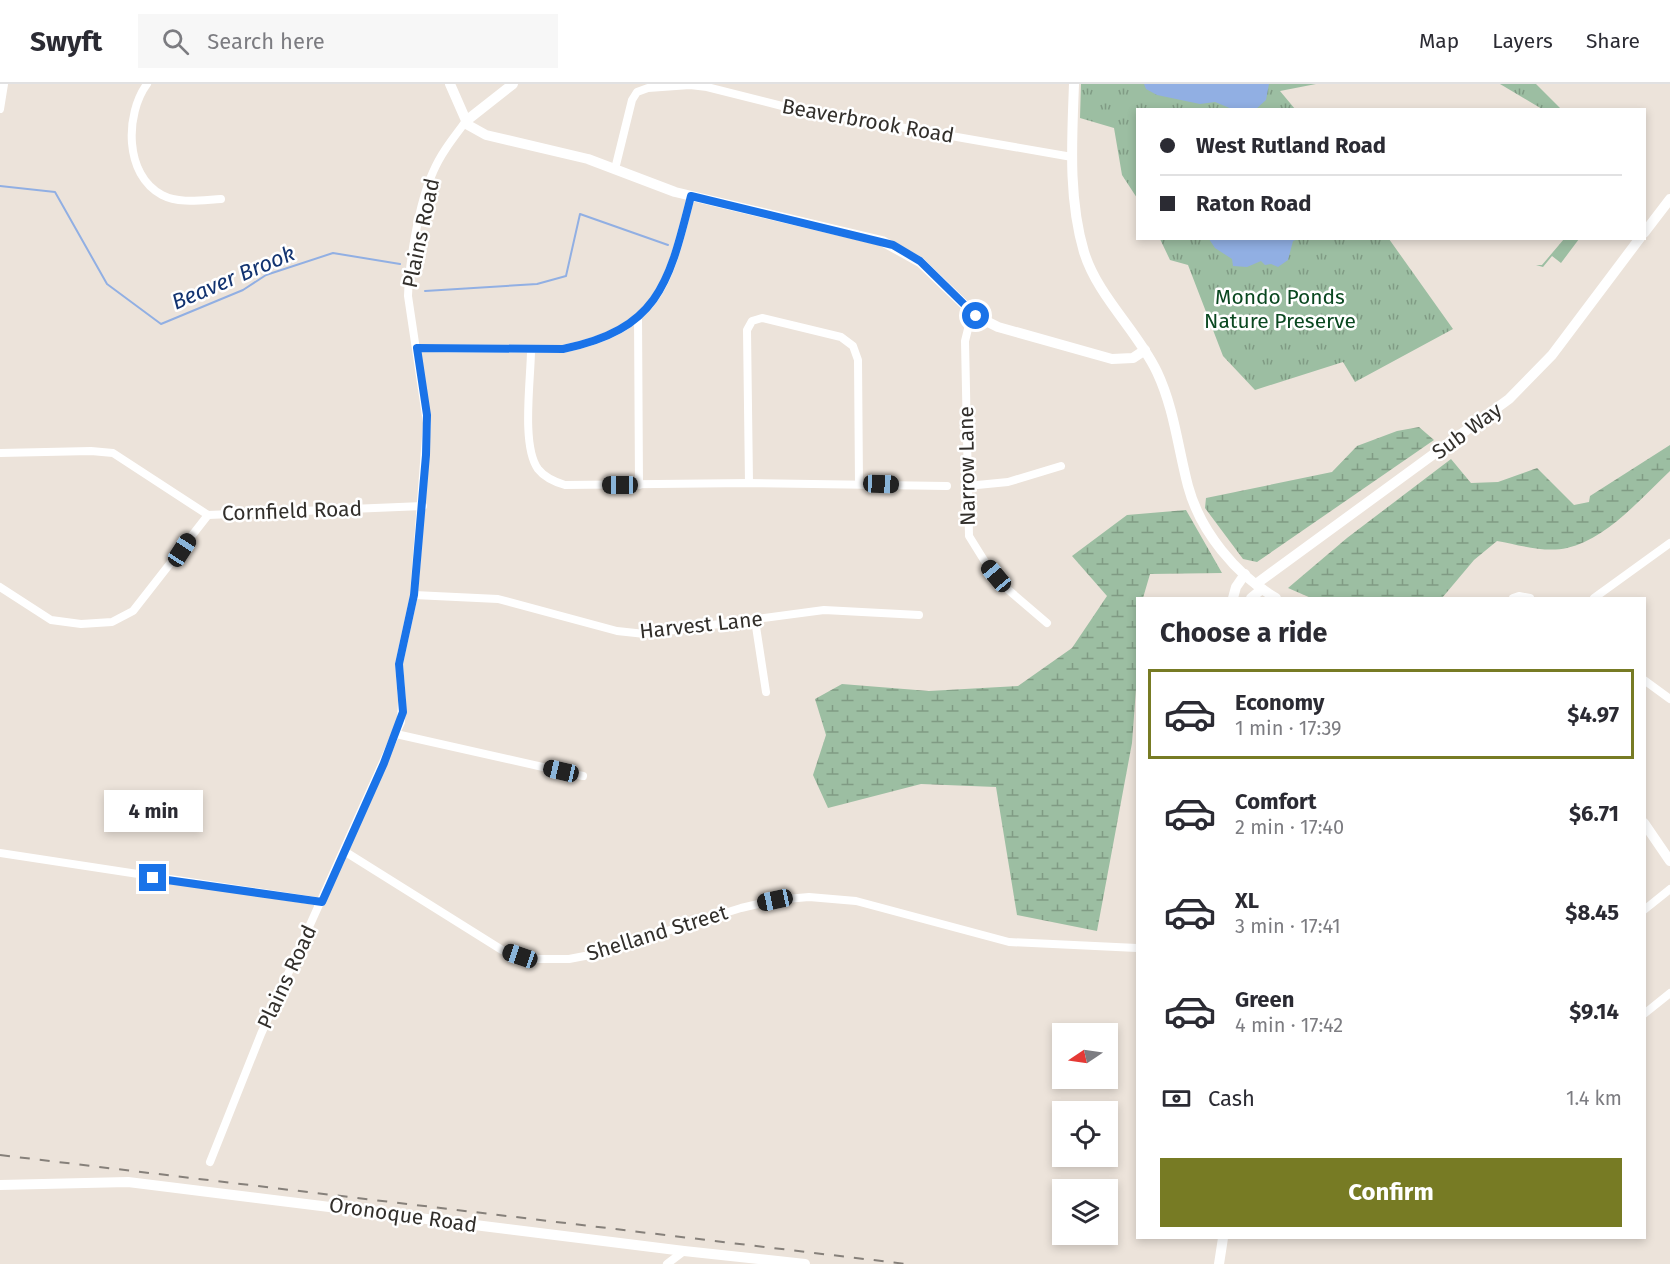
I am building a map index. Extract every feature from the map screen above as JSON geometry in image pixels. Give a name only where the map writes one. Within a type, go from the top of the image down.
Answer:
[{"type":"main road","points":[[450,84],[466,121],[472,129],[486,135],[588,159],[691,196],[893,245],[920,261],[976,316],[998,327],[1106,358],[1130,359],[1145,350]]},
{"type":"main road","name":"Plains Road","points":[[466,121],[513,84]]},
{"type":"main road","points":[[1074,84],[1072,157],[1076,211],[1086,259],[1106,294],[1145,350],[1168,402],[1195,507],[1208,532],[1245,574],[1275,597]]},
{"type":"main road","points":[[1646,230],[1670,199]]},
{"type":"main road","name":"Sub Way","points":[[1252,597],[1259,586],[1509,399],[1552,355],[1638,240]]},
{"type":"main road","points":[[1233,597],[1236,587],[1245,574]]},
{"type":"main road","points":[[1646,826],[1670,861]]},
{"type":"main road","name":"Oronoque Road","points":[[0,1185],[128,1182],[805,1264]]},
{"type":"main road","points":[[1219,1264],[1222,1239]]},
{"type":"street","points":[[0,109],[4,84]]},
{"type":"street","points":[[147,84],[138,99],[132,134],[135,156],[144,179],[156,191],[168,197],[185,200],[221,199]]},
{"type":"street","name":"Beaverbrook Road","points":[[615,168],[632,100],[637,92],[648,88],[690,85],[790,108],[1072,157]]},
{"type":"street","name":"Plains Road","points":[[210,1162],[261,1034],[322,902],[396,734],[403,712],[399,664],[414,595],[428,423],[408,282],[423,205],[438,161],[466,121]]},
{"type":"street","points":[[417,348],[563,349],[585,344],[620,331],[652,302],[672,269],[691,196]]},
{"type":"street","name":"Narrow Lane","points":[[976,316],[968,329],[965,341],[969,536],[987,566],[1005,586],[1047,623]]},
{"type":"street","points":[[638,317],[639,485]]},
{"type":"street","points":[[749,483],[747,330],[752,321],[762,318],[837,336],[853,346],[858,360],[859,484]]},
{"type":"street","points":[[531,350],[530,439],[538,469],[554,482],[565,485],[749,483],[947,486]]},
{"type":"street","name":"Cornfield Road","points":[[0,453],[91,451],[112,453],[208,515],[423,506]]},
{"type":"street","points":[[967,486],[1008,482],[1061,466]]},
{"type":"street","points":[[0,587],[51,620],[73,624],[112,622],[124,617],[139,605],[208,515]]},
{"type":"street","points":[[1595,597],[1670,543]]},
{"type":"street","name":"Harvest Lane","points":[[414,595],[498,599],[636,634],[824,610],[919,615]]},
{"type":"street","points":[[755,620],[766,692]]},
{"type":"street","points":[[1646,681],[1670,699]]},
{"type":"street","points":[[396,734],[583,777]]},
{"type":"street","name":"Shelland Street","points":[[344,851],[489,943],[511,953],[538,959],[569,959],[590,955],[741,908],[775,900],[809,897],[856,901],[1009,942],[1136,948]]},
{"type":"street","points":[[0,853],[322,902]]},
{"type":"street","points":[[1646,908],[1670,889]]},
{"type":"street","points":[[1646,1012],[1670,993]]},
{"type":"street","points":[[667,1264],[684,1251]]},
{"type":"green space","points":[[1081,84],[1316,84],[1280,91],[1294,108],[1136,108],[1136,196],[1122,175],[1114,128],[1080,118]]},
{"type":"green space","points":[[1500,84],[1536,84],[1560,108],[1540,108]]},
{"type":"green space","name":"Mondo Ponds Nature Preserve","points":[[1160,240],[1390,240],[1453,329],[1355,382],[1343,362],[1255,390],[1223,356],[1188,265],[1170,260]]},
{"type":"green space","points":[[1563,240],[1578,240],[1561,263],[1552,256],[1543,267],[1536,265],[1542,265]]},
{"type":"green space","points":[[1419,427],[1434,440],[1257,562],[1243,559],[1205,508],[1206,498],[1332,472],[1357,446],[1397,431]]},
{"type":"green space","points":[[1670,445],[1670,471],[1610,527],[1582,543],[1559,549],[1532,548],[1497,541],[1474,560],[1443,597],[1309,597],[1288,588],[1347,538],[1451,459],[1471,483],[1498,482],[1537,468],[1574,505],[1589,502],[1590,496]]},
{"type":"green space","points":[[1186,510],[1222,573],[1150,574],[1143,597],[1136,597],[1136,689],[1132,743],[1097,931],[1017,915],[996,787],[921,784],[828,808],[813,775],[826,735],[815,699],[842,684],[929,691],[1018,686],[1072,648],[1107,596],[1072,556],[1127,515]]},
{"type":"water","points":[[1144,84],[1269,84],[1266,100],[1257,108],[1230,108],[1215,102],[1200,104],[1157,95],[1146,89]]},
{"type":"water","points":[[1210,240],[1296,240],[1293,241],[1288,260],[1278,267],[1271,264],[1265,265],[1261,261],[1247,267],[1233,266],[1232,259],[1215,248]]},
{"type":"waterway","name":"Beaver Brook","points":[[0,186],[55,192],[107,284],[161,324],[243,290],[266,275],[333,253],[400,264]]},
{"type":"waterway","name":"Beaver Brook","points":[[425,291],[537,284],[566,276],[580,214],[668,245]]},
{"type":"railway","points":[[0,1155],[906,1264]]},
{"type":"route","points":[[153,878],[322,902],[384,763],[403,712],[399,664],[414,595],[428,423],[417,348],[563,349],[585,344],[620,331],[638,317],[665,283],[672,269],[691,196],[849,232],[893,245],[920,261],[959,302],[976,316]]}]
